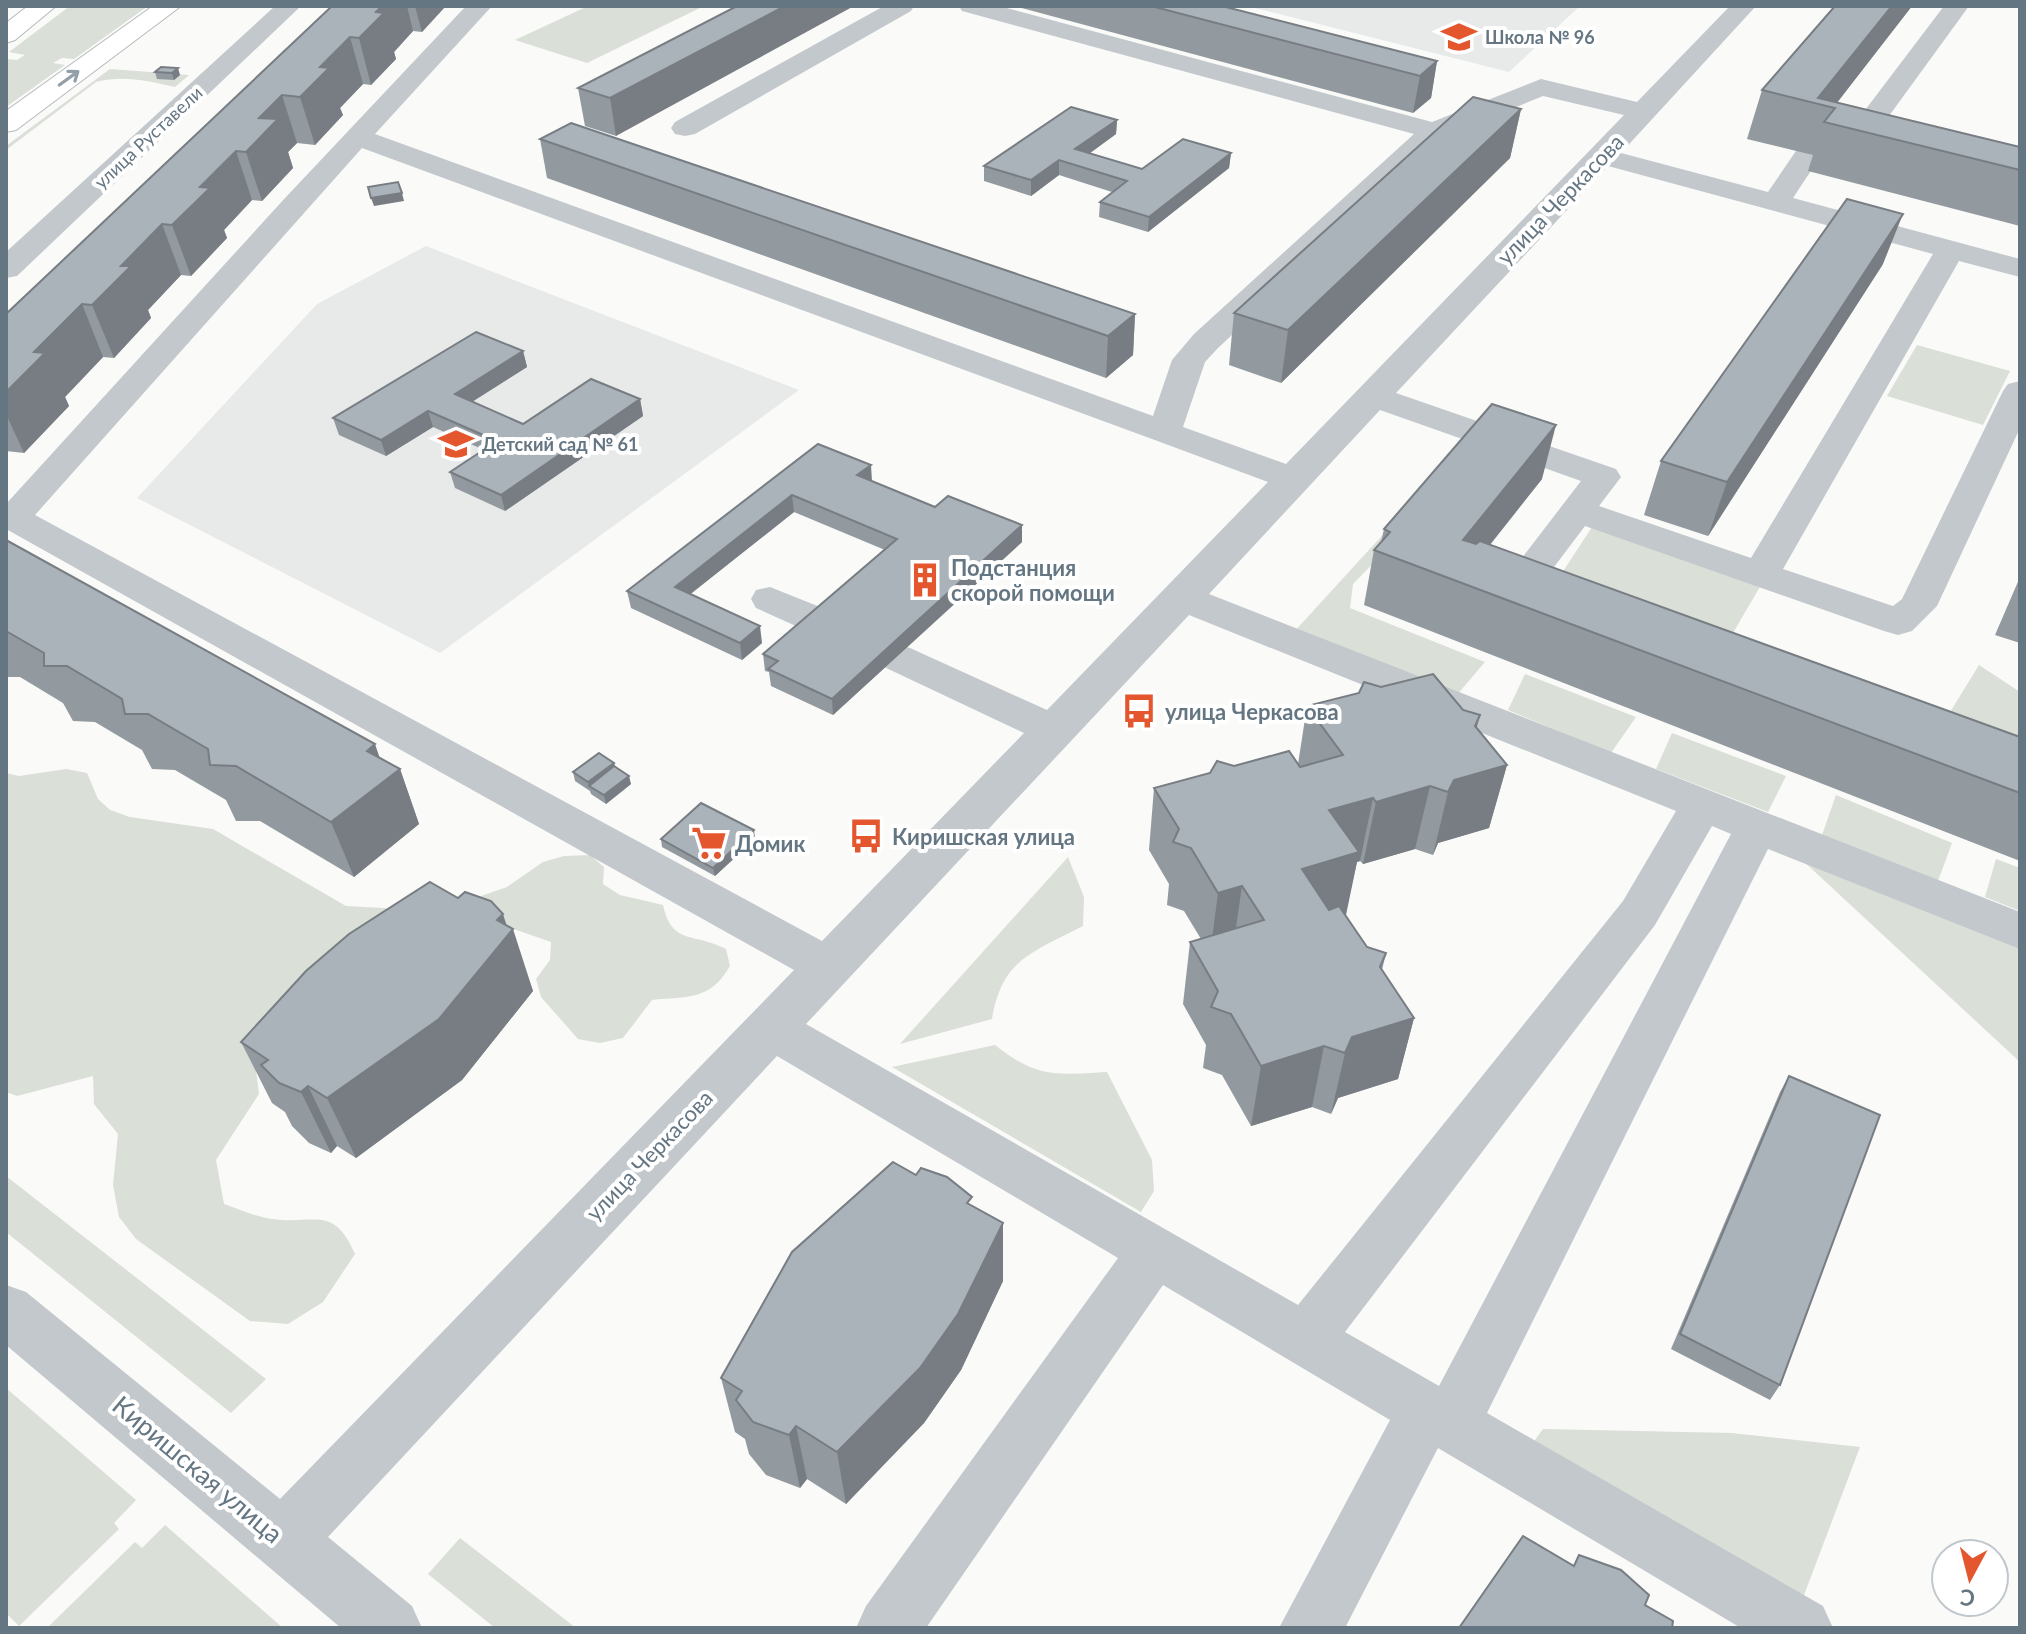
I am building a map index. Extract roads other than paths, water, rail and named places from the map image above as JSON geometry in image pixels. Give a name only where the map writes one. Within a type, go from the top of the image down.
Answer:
[{"type":"main road","points":[[6,35],[44,6]]},
{"type":"main road","points":[[6,124],[169,6]]},
{"type":"street","name":"улица Руставели","points":[[6,269],[289,6]]},
{"type":"street","points":[[480,6],[24,485],[13,518],[829,967]]},
{"type":"street","points":[[685,128],[902,6]]},
{"type":"street","points":[[971,6],[1229,87],[1434,131]]},
{"type":"street","name":"улица Черкасова","points":[[283,1540],[1744,6]]},
{"type":"street","points":[[1860,136],[1957,6]]},
{"type":"street","points":[[1164,432],[1189,360],[1434,131],[1541,87],[1643,112]]},
{"type":"street","points":[[1776,202],[1810,151],[1860,136],[1893,144]]},
{"type":"street","points":[[357,137],[1294,479]]},
{"type":"street","points":[[1601,156],[2020,268]]},
{"type":"street","points":[[1760,575],[1951,249]]},
{"type":"street","points":[[1577,511],[1898,622],[1918,606],[2020,391]]},
{"type":"street","points":[[1373,396],[1603,477],[1524,580],[1551,590]]},
{"type":"street","points":[[1181,597],[2020,931]]},
{"type":"street","points":[[770,599],[821,622]]},
{"type":"street","points":[[896,657],[1055,730]]},
{"type":"street","points":[[1306,1339],[1639,913],[1703,804]]},
{"type":"street","points":[[1311,1628],[1439,1416],[1757,827]]},
{"type":"street","points":[[771,1028],[1801,1628]]},
{"type":"street","points":[[888,1628],[1156,1250]]},
{"type":"street","name":"Киришская улица","points":[[6,1310],[390,1628]]},
{"type":"place","name":"Школа № 96","points":[[1459,37]]},
{"type":"place","name":"Детский сад № 61","points":[[456,444]]},
{"type":"place","name":"Подстанция скорой помощи","points":[[925,580]]},
{"type":"place","name":"улица Черкасова","points":[[1139,711]]},
{"type":"place","name":"Киришская улица","points":[[866,836]]},
{"type":"place","name":"Домик","points":[[709,843]]}]
